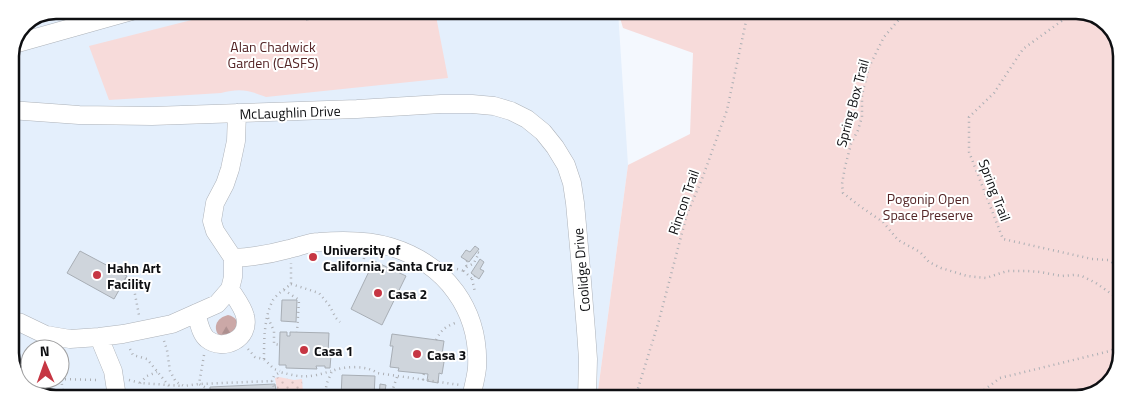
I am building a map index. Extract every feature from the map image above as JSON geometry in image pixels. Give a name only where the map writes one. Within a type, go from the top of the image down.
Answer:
[{"type":"street","points":[[22,42],[103,19]]},
{"type":"street","name":"McLaughlin Drive","points":[[19,111],[79,115],[152,116],[472,104],[494,106],[528,119],[556,147]]},
{"type":"street","points":[[19,322],[46,335],[70,338],[99,337],[172,324],[216,304],[230,289],[233,277],[233,258],[215,231],[212,220],[214,203],[225,184],[230,169],[236,141],[237,114]]},
{"type":"street","name":"Coolidge Drive","points":[[556,147],[566,165],[572,182],[575,203],[588,359],[587,390]]},
{"type":"street","points":[[233,258],[253,257],[316,242],[367,242],[391,248],[426,263],[447,281],[468,314],[473,328],[477,354],[477,370],[472,390]]},
{"type":"street","points":[[196,314],[201,332],[207,339],[216,343],[227,344],[238,339],[246,325],[245,316],[230,289]]},
{"type":"street","points":[[99,337],[114,371],[116,390]]},
{"type":"path","name":"Rincon Trail","points":[[638,390],[687,214],[727,110],[746,19]]},
{"type":"path","name":"Spring Box Trail","points":[[899,19],[884,37],[870,67],[862,96],[862,117],[851,144],[845,167],[842,184],[843,193],[883,222],[898,240],[920,252],[929,262],[941,268],[967,276],[986,278],[1007,271],[1082,276],[1113,295]]},
{"type":"path","name":"Spring Trail","points":[[1064,19],[1023,49],[994,94],[969,117],[969,152],[1003,239],[1092,259],[1108,260],[1113,263]]},
{"type":"path","points":[[291,249],[292,284]]},
{"type":"path","points":[[475,276],[472,279],[464,271],[476,263],[479,253],[477,252]]},
{"type":"path","points":[[467,261],[465,263],[468,267]]},
{"type":"path","points":[[125,278],[133,284],[140,318]]},
{"type":"path","points":[[264,359],[264,336],[267,318],[274,299],[292,284]]},
{"type":"path","points":[[292,284],[319,293],[340,322]]},
{"type":"path","points":[[284,290],[299,300],[297,332]]},
{"type":"path","points":[[267,318],[274,331],[274,344],[280,345]]},
{"type":"path","points":[[436,340],[441,331],[459,322]]},
{"type":"path","points":[[123,334],[133,355],[147,359],[169,386]]},
{"type":"path","points":[[162,335],[167,350],[170,371],[176,382],[184,386]]},
{"type":"path","points":[[984,390],[1000,378],[1113,350]]},
{"type":"path","points":[[199,384],[204,356]]},
{"type":"path","points":[[256,356],[264,359],[274,369],[295,376],[314,377],[340,368],[355,367],[373,369],[377,373],[423,380],[464,390]]},
{"type":"path","points":[[325,390],[332,371]]},
{"type":"path","points":[[140,383],[147,376],[157,372]]},
{"type":"path","points":[[276,390],[272,381],[274,376],[280,372]]},
{"type":"path","points":[[423,380],[424,374]]},
{"type":"path","points":[[393,390],[397,376]]},
{"type":"path","points":[[70,379],[93,380]]},
{"type":"path","points":[[128,380],[169,386],[272,381]]},
{"type":"path","points":[[199,384],[208,390]]},
{"type":"shaded area","name":"University of California, Santa Cruz","points":[[49,19],[619,19],[628,165],[598,390],[51,390],[48,389],[70,389],[70,339],[20,339],[20,360],[19,49],[25,35],[35,25]]},
{"type":"green space","name":"Alan Chadwick Garden (CASFS)","points":[[196,19],[437,19],[448,78],[266,97],[249,91],[239,90],[221,93],[109,100],[89,46]]},
{"type":"green space","name":"Pogonip Open Space Preserve","points":[[620,19],[1081,19],[1097,25],[1106,33],[1113,53],[1113,358],[1106,376],[1097,384],[1081,390],[598,390],[628,165],[690,134],[693,53],[623,28]]},
{"type":"green space","points":[[228,315],[236,320],[240,330],[220,337],[216,330],[218,321]]},
{"type":"green space","points":[[275,378],[302,379],[303,390],[277,390]]},
{"type":"building","points":[[475,246],[479,249],[469,262],[461,257],[466,250],[470,252]]},
{"type":"building","name":"Hahn Art Facility","points":[[80,251],[127,276],[114,299],[67,273]]},
{"type":"building","points":[[480,259],[484,262],[480,269],[484,271],[479,279],[471,273]]},
{"type":"building","name":"Casa 2","points":[[374,261],[406,276],[382,325],[351,309]]},
{"type":"building","points":[[282,300],[297,300],[296,322],[281,321]]},
{"type":"building","name":"Casa 1","points":[[280,332],[287,332],[287,336],[290,336],[290,332],[329,333],[328,354],[331,355],[330,368],[316,366],[317,369],[286,368],[286,365],[279,365]]},
{"type":"building","name":"Casa 3","points":[[392,334],[444,341],[441,361],[444,362],[442,374],[439,373],[438,383],[427,381],[428,374],[398,371],[399,368],[390,367],[393,346],[390,346]]},
{"type":"building","points":[[342,375],[375,376],[374,390],[341,390]]},
{"type":"building","points":[[275,384],[276,390],[210,390],[210,387]]},
{"type":"building","points":[[380,384],[386,385],[385,390],[380,390]]},
{"type":"place","name":"University of California, Santa Cruz","points":[[313,257]]},
{"type":"place","name":"Hahn Art Facility","points":[[97,275]]},
{"type":"place","name":"Casa 2","points":[[378,293]]},
{"type":"place","name":"Casa 1","points":[[304,350]]},
{"type":"place","name":"Casa 3","points":[[417,354]]}]
